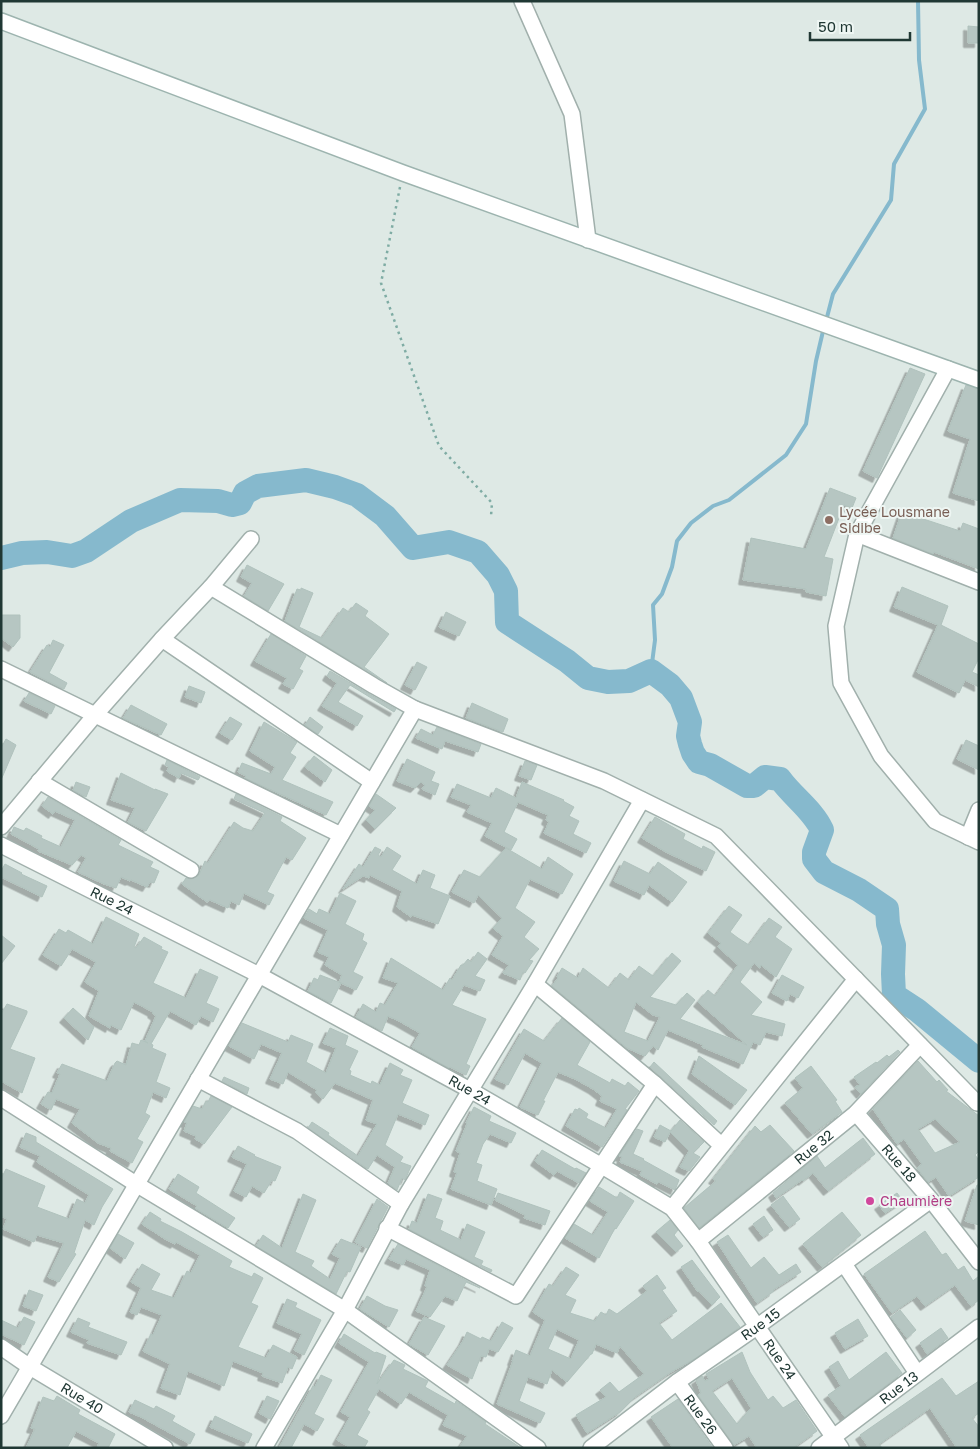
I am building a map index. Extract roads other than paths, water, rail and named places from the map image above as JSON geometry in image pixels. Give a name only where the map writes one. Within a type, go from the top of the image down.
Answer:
[{"type":"street","points":[[522,1],[572,114],[588,240]]},
{"type":"street","points":[[1,21],[403,173],[979,380]]},
{"type":"street","points":[[948,369],[857,534],[836,626],[841,683],[882,756],[935,821],[973,840],[979,810]]},
{"type":"street","points":[[857,534],[979,582]]},
{"type":"street","points":[[1,827],[95,715],[210,587],[251,538]]},
{"type":"street","points":[[210,587],[414,709],[604,781],[716,836],[977,1104]]},
{"type":"street","points":[[162,639],[372,782]]},
{"type":"street","points":[[1,669],[341,835]]},
{"type":"street","points":[[1,1416],[414,709]]},
{"type":"street","points":[[40,781],[191,870]]},
{"type":"street","points":[[264,1448],[345,1310],[400,1204],[535,984],[642,800]]},
{"type":"street","name":"Rue 24","points":[[1,845],[259,975],[470,1090],[672,1208],[698,1241],[758,1326],[837,1442]]},
{"type":"street","points":[[672,1208],[856,979]]},
{"type":"street","points":[[535,984],[655,1084],[721,1145]]},
{"type":"street","name":"Rue 32","points":[[698,1241],[856,1113],[920,1045]]},
{"type":"street","points":[[198,1079],[297,1132],[400,1204]]},
{"type":"street","points":[[387,1228],[516,1296],[655,1084]]},
{"type":"street","points":[[1,1098],[136,1184],[345,1310],[538,1448]]},
{"type":"street","name":"Rue 18","points":[[856,1113],[930,1200],[979,1262]]},
{"type":"street","name":"Rue 15","points":[[591,1448],[677,1382],[758,1326],[930,1200]]},
{"type":"street","points":[[844,1264],[916,1373]]},
{"type":"street","name":"Rue 13","points":[[819,1448],[837,1442],[916,1373],[979,1327]]},
{"type":"street","name":"Rue 40","points":[[1,1348],[165,1448]]},
{"type":"street","name":"Rue 26","points":[[677,1382],[725,1448]]},
{"type":"waterway","points":[[826,321],[833,294],[891,200],[894,164],[925,109],[919,60],[918,1]]},
{"type":"waterway","points":[[651,671],[655,640],[653,605],[662,594],[672,567],[677,541],[691,523],[713,506],[729,500],[786,455],[806,424],[816,361],[824,327]]},
{"type":"waterway","points":[[1,558],[22,553],[47,552],[72,556],[86,551],[131,521],[180,500],[218,501],[232,505],[240,503],[245,493],[258,486],[306,480],[357,495],[385,516],[413,548],[449,542],[478,552],[498,575],[506,591],[507,622],[567,661],[588,678],[608,682],[629,681],[651,671],[670,685],[681,698],[690,722],[688,736],[690,744],[699,762],[710,765],[747,786],[754,786],[765,777],[780,779],[813,816],[822,830],[814,852],[814,859],[824,872],[859,890],[887,909],[888,924],[894,945],[894,995],[917,1010],[979,1061]]},
{"type":"place","name":"Lycée Lousmane Sidibe","points":[[829,520]]},
{"type":"place","name":"Chaumière","points":[[870,1201]]}]
